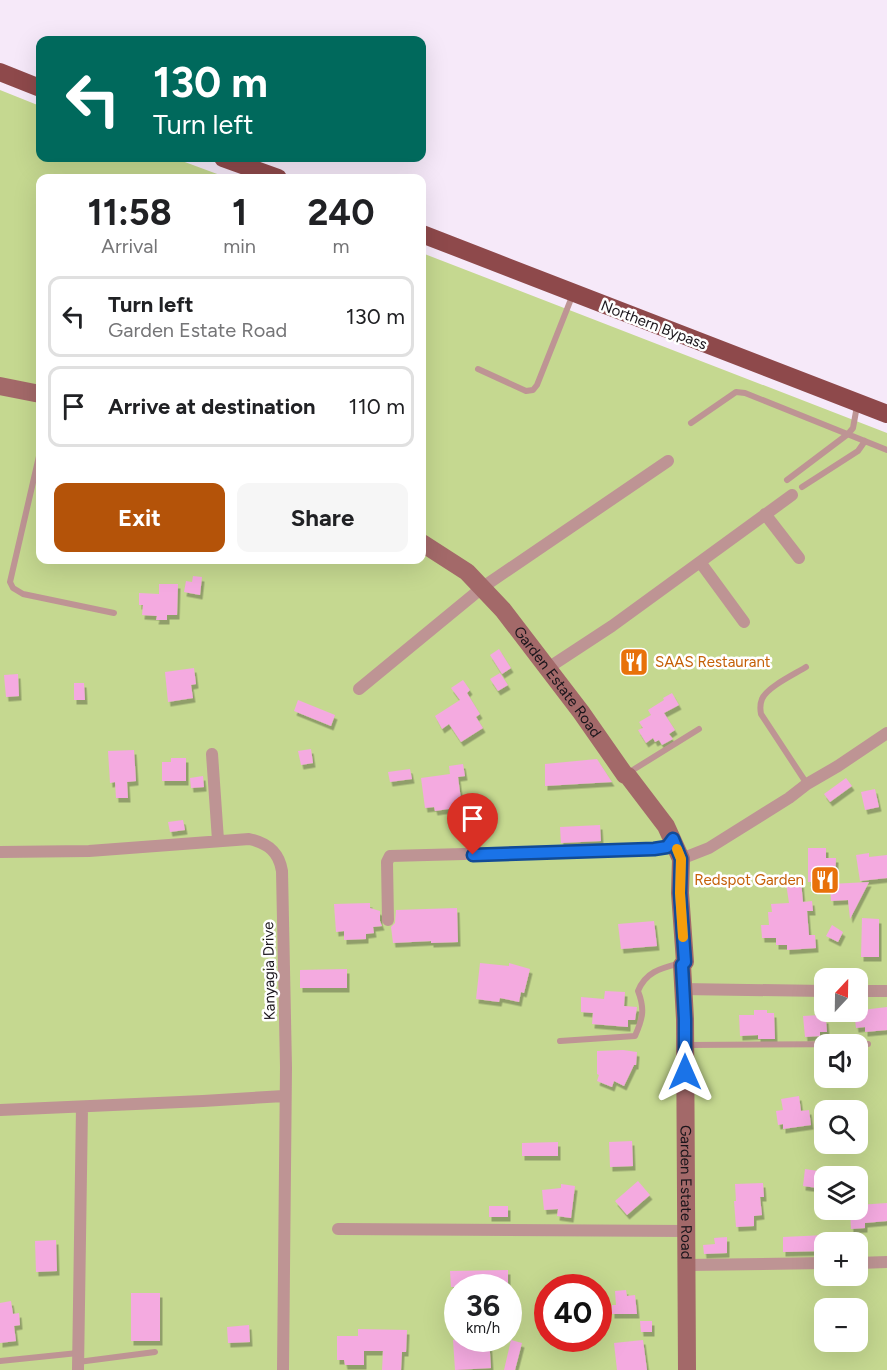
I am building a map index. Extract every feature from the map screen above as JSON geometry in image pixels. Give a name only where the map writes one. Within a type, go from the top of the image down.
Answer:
[{"type":"main road","points":[[0,72],[36,86]]},
{"type":"main road","points":[[234,162],[267,174]]},
{"type":"main road","name":"Northern Bypass","points":[[426,236],[887,414]]},
{"type":"street","points":[[0,386],[36,393]]},
{"type":"street","points":[[359,689],[483,587],[668,460]]},
{"type":"street","points":[[548,668],[612,626],[797,491]]},
{"type":"street","points":[[765,514],[799,558]]},
{"type":"street","name":"Garden Estate Road","points":[[426,546],[467,572],[503,609],[625,775],[655,810],[673,839],[681,859],[680,893],[685,962],[682,965],[682,989],[685,1045],[687,1370]]},
{"type":"street","points":[[700,562],[744,622]]},
{"type":"street","points":[[681,859],[709,848],[887,733]]},
{"type":"street","points":[[212,754],[218,840]]},
{"type":"street","name":"Kanyagia Drive","points":[[0,852],[89,851],[249,839],[277,853],[281,862],[286,1067],[284,1096],[286,1212],[284,1370]]},
{"type":"street","points":[[388,920],[387,862],[390,856],[654,849],[667,847],[673,839]]},
{"type":"street","points":[[682,989],[814,991]]},
{"type":"street","points":[[868,991],[887,992]]},
{"type":"street","points":[[0,1110],[284,1096]]},
{"type":"street","points":[[78,1362],[82,1107]]},
{"type":"street","points":[[338,1229],[686,1231]]},
{"type":"street","points":[[868,1263],[887,1262]]},
{"type":"street","points":[[687,1265],[814,1263]]},
{"type":"lane","points":[[478,369],[526,391],[532,390],[537,385],[573,294]]},
{"type":"lane","points":[[691,423],[735,392],[745,393],[887,450]]},
{"type":"lane","points":[[787,480],[848,434],[853,428],[857,402]]},
{"type":"lane","points":[[797,491],[858,451],[866,441]]},
{"type":"lane","points":[[36,469],[10,582],[13,588],[23,594],[114,613]]},
{"type":"lane","points":[[806,667],[766,692],[760,706],[761,714],[807,784]]},
{"type":"lane","points":[[625,775],[699,729]]},
{"type":"lane","points":[[560,1041],[635,1036],[642,1022],[643,1003],[638,991],[643,980],[656,969],[685,962]]},
{"type":"lane","points":[[685,1045],[814,1044]]},
{"type":"lane","points":[[0,1360],[78,1362],[155,1352]]},
{"type":"green space","points":[[0,90],[36,104],[36,162],[185,162],[217,174],[36,174],[36,564],[426,564],[426,255],[887,433],[887,1370],[0,1370]]},
{"type":"building","points":[[193,576],[202,577],[200,595],[184,592],[186,581],[192,582]]},
{"type":"building","points":[[159,584],[178,584],[177,615],[167,615],[167,620],[156,620],[157,616],[142,615],[143,605],[139,605],[139,593],[159,594]]},
{"type":"building","points":[[499,649],[511,668],[502,674],[490,655]]},
{"type":"building","points":[[194,668],[196,684],[191,685],[193,698],[168,702],[165,672]]},
{"type":"building","points":[[500,673],[508,685],[498,691],[490,679]]},
{"type":"building","points":[[18,674],[19,696],[6,697],[4,675]]},
{"type":"building","points":[[463,680],[470,690],[467,693],[480,714],[476,717],[483,728],[461,742],[449,724],[442,729],[435,716],[460,700],[451,688]]},
{"type":"building","points":[[74,683],[84,683],[85,700],[74,700]]},
{"type":"building","points":[[672,693],[679,705],[664,713],[675,730],[669,734],[673,739],[662,745],[659,740],[655,742],[653,738],[646,743],[638,730],[643,728],[639,722],[651,715],[648,710]]},
{"type":"building","points":[[298,700],[335,715],[331,726],[294,711]]},
{"type":"building","points":[[311,749],[313,763],[301,765],[298,751]]},
{"type":"building","points":[[134,750],[136,781],[127,782],[128,798],[116,798],[115,782],[110,783],[108,751]]},
{"type":"building","points":[[171,758],[186,758],[186,781],[162,781],[162,762],[171,762]]},
{"type":"building","points":[[597,759],[612,782],[545,786],[545,764]]},
{"type":"building","points":[[463,764],[465,776],[458,777],[462,807],[435,811],[434,807],[425,808],[421,778],[450,774],[449,766]]},
{"type":"building","points":[[410,769],[412,779],[390,782],[388,772]]},
{"type":"building","points":[[203,776],[204,787],[191,788],[190,778]]},
{"type":"building","points":[[846,778],[852,786],[830,802],[824,794]]},
{"type":"building","points":[[875,789],[879,807],[865,810],[861,792]]},
{"type":"building","points":[[183,820],[185,830],[170,832],[168,822]]},
{"type":"building","points":[[600,825],[601,841],[561,843],[560,827]]},
{"type":"building","points":[[808,848],[826,848],[826,858],[836,858],[835,881],[808,882]]},
{"type":"building","points":[[869,853],[869,857],[887,855],[887,878],[860,881],[856,855]]},
{"type":"building","points":[[801,881],[803,902],[812,901],[813,911],[807,911],[809,935],[815,935],[816,948],[787,950],[787,945],[776,945],[776,938],[762,938],[761,925],[769,925],[768,912],[772,912],[771,904],[789,903],[786,883]]},
{"type":"building","points":[[869,882],[850,919],[848,900],[831,901],[830,884]]},
{"type":"building","points":[[370,903],[370,908],[380,911],[382,926],[373,927],[374,933],[366,934],[366,939],[344,940],[344,931],[336,932],[334,904]]},
{"type":"building","points":[[457,908],[458,942],[393,943],[391,927],[395,923],[396,910]]},
{"type":"building","points":[[862,918],[879,919],[879,957],[861,957]]},
{"type":"building","points":[[654,921],[657,946],[621,949],[618,924]]},
{"type":"building","points":[[832,925],[843,932],[838,942],[826,936]]},
{"type":"building","points":[[480,963],[509,966],[509,963],[530,969],[524,993],[521,992],[519,1002],[500,998],[499,1002],[476,999]]},
{"type":"building","points":[[347,969],[347,988],[300,988],[300,970]]},
{"type":"building","points":[[605,991],[625,992],[624,1006],[637,1007],[635,1020],[628,1020],[628,1027],[592,1024],[593,1013],[581,1012],[581,997],[604,999]]},
{"type":"building","points":[[887,1007],[887,1030],[865,1032],[865,1027],[856,1028],[855,1022],[868,1022],[868,1009]]},
{"type":"building","points":[[754,1010],[767,1010],[767,1013],[774,1013],[775,1039],[758,1039],[758,1035],[740,1036],[739,1015],[754,1015]]},
{"type":"building","points":[[814,1015],[814,1022],[826,1022],[827,1032],[805,1037],[803,1016]]},
{"type":"building","points":[[597,1051],[637,1052],[636,1065],[624,1086],[614,1081],[612,1087],[597,1081],[599,1075],[597,1074]]},
{"type":"building","points":[[799,1096],[801,1111],[809,1110],[811,1125],[783,1129],[783,1124],[778,1125],[776,1111],[783,1110],[781,1099]]},
{"type":"building","points":[[632,1141],[633,1166],[610,1167],[609,1142]]},
{"type":"building","points":[[558,1142],[558,1156],[522,1156],[522,1143]]},
{"type":"building","points":[[805,1169],[814,1170],[814,1188],[803,1186]]},
{"type":"building","points":[[638,1181],[650,1195],[627,1215],[615,1201]]},
{"type":"building","points":[[763,1183],[764,1197],[760,1197],[762,1215],[754,1216],[754,1226],[736,1227],[735,1184]]},
{"type":"building","points":[[561,1184],[575,1186],[571,1218],[557,1216],[558,1209],[544,1210],[542,1190],[561,1188]]},
{"type":"building","points":[[887,1203],[887,1221],[865,1223],[865,1228],[851,1229],[851,1220],[868,1220],[868,1204]]},
{"type":"building","points":[[489,1206],[508,1206],[508,1217],[489,1217]]},
{"type":"building","points":[[814,1236],[814,1251],[783,1252],[783,1237]]},
{"type":"building","points":[[727,1237],[727,1253],[704,1254],[703,1245],[715,1244],[714,1238]]},
{"type":"building","points":[[56,1240],[57,1271],[36,1272],[35,1241]]},
{"type":"building","points":[[508,1270],[508,1274],[450,1274],[450,1271]]},
{"type":"building","points":[[626,1290],[627,1296],[635,1295],[637,1314],[612,1314],[612,1305],[616,1305],[615,1291]]},
{"type":"building","points":[[131,1293],[160,1293],[160,1341],[131,1341]]},
{"type":"building","points":[[11,1301],[13,1314],[19,1313],[20,1325],[14,1326],[16,1341],[0,1343],[0,1303]]},
{"type":"building","points":[[640,1321],[652,1321],[652,1332],[641,1332]]},
{"type":"building","points":[[249,1325],[250,1342],[228,1343],[227,1327]]},
{"type":"building","points":[[358,1329],[407,1330],[406,1352],[402,1352],[401,1370],[382,1370],[383,1351],[364,1351],[364,1365],[345,1365],[344,1360],[337,1360],[337,1336],[358,1336]]},
{"type":"building","points":[[643,1340],[647,1370],[617,1370],[614,1343]]},
{"type":"building","points":[[454,1352],[490,1352],[491,1368],[455,1370]]},
{"type":"building","points":[[508,1352],[520,1352],[515,1370],[504,1370]]},
{"type":"slow traffic","points":[[677,849],[681,859],[680,893],[683,937]]},
{"type":"place","name":"SAAS Restaurant","points":[[634,662]]},
{"type":"place","name":"Redspot Garden","points":[[825,880]]},
{"type":"route","points":[[473,855],[654,849],[667,847],[673,839],[681,859],[680,893],[685,962],[682,965],[682,989],[685,1019],[685,1072]]}]
